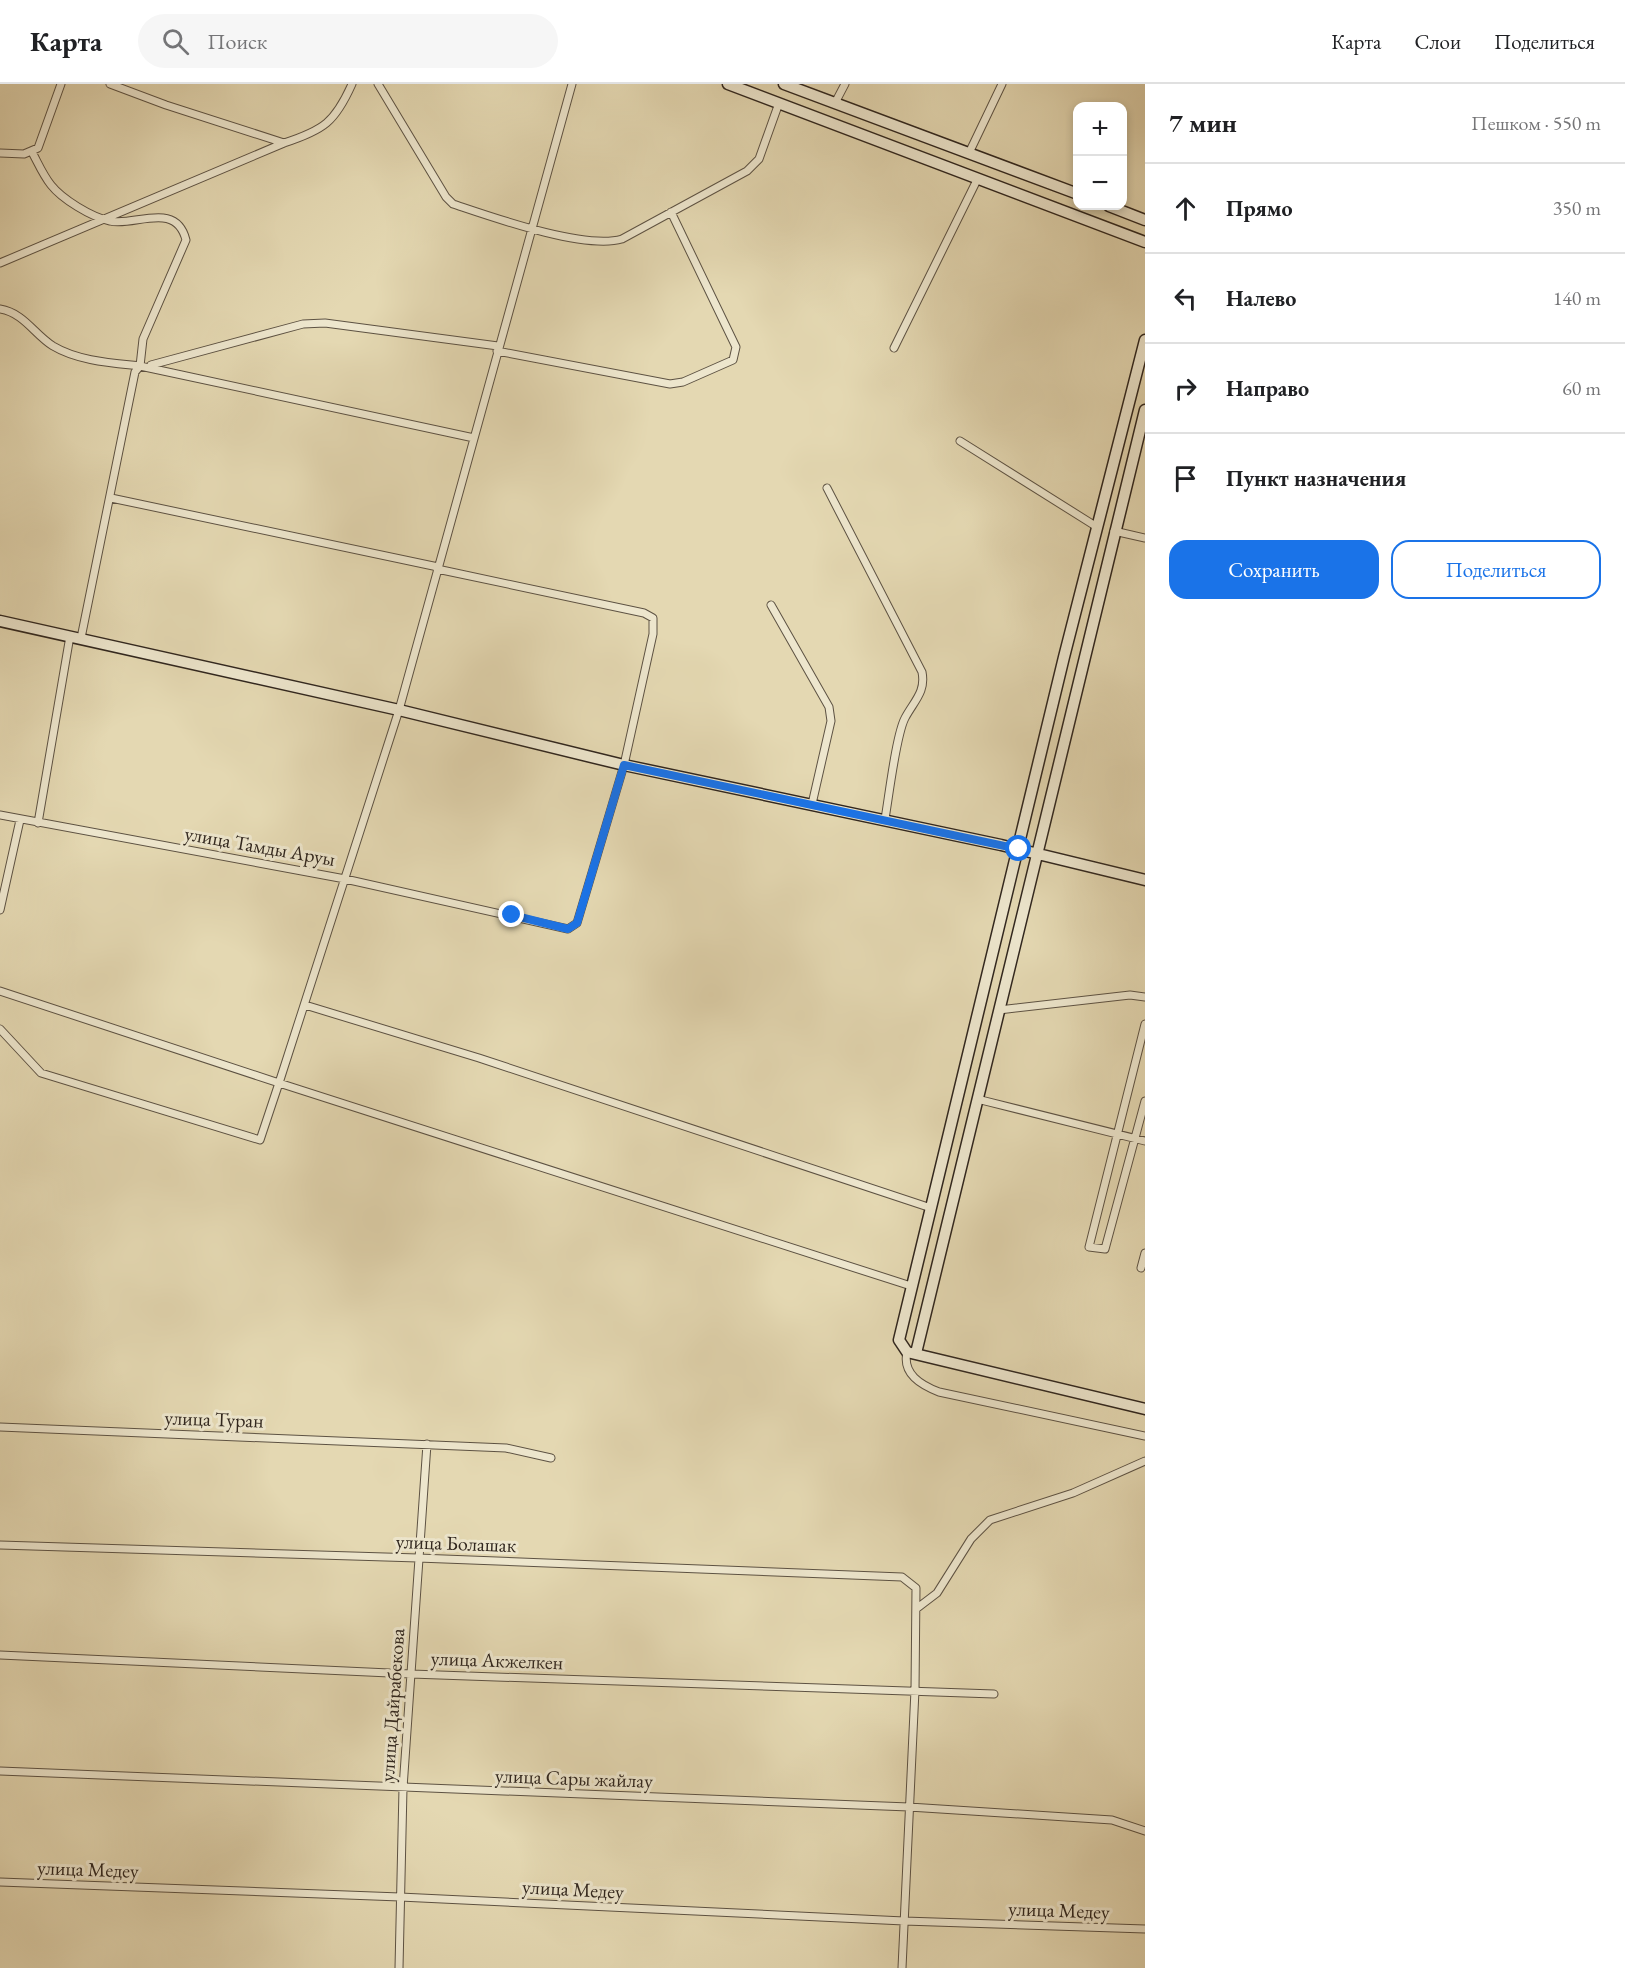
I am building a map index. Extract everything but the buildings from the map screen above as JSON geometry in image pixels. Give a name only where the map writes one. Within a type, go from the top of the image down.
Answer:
[{"type":"street","points":[[0,153],[32,152],[38,148],[61,84]]},
{"type":"street","points":[[110,84],[166,105],[284,143]]},
{"type":"street","points":[[0,263],[310,134],[330,123],[341,109],[351,84]]},
{"type":"street","points":[[378,84],[453,204],[531,229],[614,242],[754,165],[759,159],[779,103]]},
{"type":"street","points":[[0,1029],[41,1073],[260,1140],[399,710],[497,348],[572,84]]},
{"type":"street","points":[[728,84],[1140,240],[1145,247]]},
{"type":"street","points":[[784,84],[1073,192]]},
{"type":"street","points":[[835,103],[845,84]]},
{"type":"street","points":[[969,153],[1002,84]]},
{"type":"street","points":[[32,152],[51,186],[73,203],[104,219],[121,222],[144,217],[169,219],[184,231],[186,240],[143,339],[144,366]]},
{"type":"street","points":[[894,348],[978,178]]},
{"type":"street","points":[[1120,210],[1145,218]]},
{"type":"street","points":[[38,823],[75,637],[111,498],[135,372],[144,366],[303,324],[325,323],[497,348],[670,384],[683,382],[733,360],[736,347],[671,212]]},
{"type":"street","points":[[0,309],[15,313],[53,345],[68,353],[144,366],[474,438]]},
{"type":"street","points":[[1145,340],[1096,527],[898,1340],[912,1352],[1145,1409]]},
{"type":"street","points":[[1145,410],[1038,853],[909,1370],[917,1383],[939,1392],[1145,1436]]},
{"type":"street","points":[[960,441],[1096,527]]},
{"type":"street","points":[[827,488],[923,680],[923,690],[903,720],[885,819]]},
{"type":"street","points":[[111,498],[438,568]]},
{"type":"street","points":[[1114,531],[1145,538]]},
{"type":"street","name":"улица Тамды Аруы","points":[[0,815],[345,879],[568,929],[577,923],[624,765],[652,634],[653,618],[644,613],[438,568]]},
{"type":"street","points":[[771,605],[829,707],[831,721],[812,804]]},
{"type":"street","points":[[0,621],[399,710],[624,765],[1001,844],[1145,880]]},
{"type":"street","points":[[0,910],[20,820]]},
{"type":"street","points":[[1001,844],[1012,842],[1023,831]]},
{"type":"street","points":[[1001,844],[1008,849],[1015,865]]},
{"type":"street","points":[[0,990],[279,1083],[911,1286]]},
{"type":"street","points":[[999,1010],[1130,995],[1145,997]]},
{"type":"street","points":[[305,1005],[479,1058],[931,1208]]},
{"type":"street","points":[[1145,1024],[1089,1247],[1105,1249],[1145,1101]]},
{"type":"street","points":[[977,1099],[1145,1141]]},
{"type":"street","points":[[1141,1268],[1145,1253]]},
{"type":"street","name":"улица Туран","points":[[0,1427],[506,1448],[551,1458]]},
{"type":"street","name":"улица Дайрабекова","points":[[399,1968],[402,1788],[427,1444]]},
{"type":"street","points":[[902,1968],[915,1690],[916,1609],[937,1593],[971,1539],[990,1520],[1073,1493],[1145,1461]]},
{"type":"street","name":"улица Болашак","points":[[0,1545],[418,1558],[902,1577],[916,1588],[916,1609]]},
{"type":"street","name":"улица Акжелкен","points":[[0,1655],[411,1674],[994,1694]]},
{"type":"street","name":"улица Сары жайлау","points":[[0,1772],[909,1807],[1112,1820],[1145,1831]]},
{"type":"street","name":"улица Медеу","points":[[0,1882],[400,1897],[904,1921],[1145,1929]]},
{"type":"route","points":[[512,915],[568,929],[573,928],[577,923],[624,765],[1019,849]]}]
